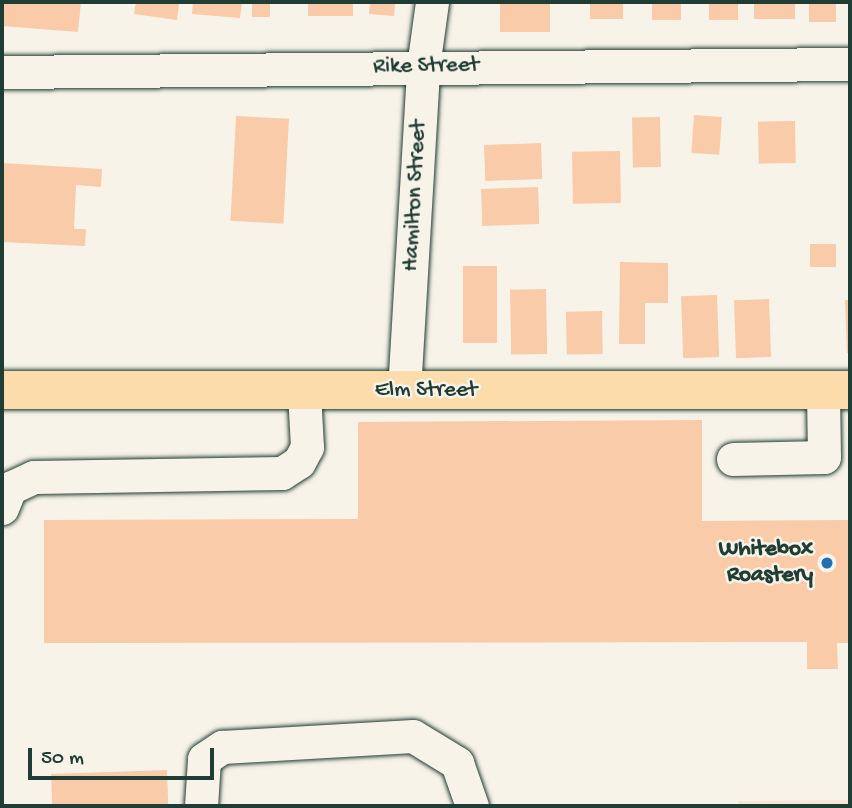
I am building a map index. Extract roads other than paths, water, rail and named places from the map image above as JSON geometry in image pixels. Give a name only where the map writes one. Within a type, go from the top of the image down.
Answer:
[{"type":"main road","name":"Elm Street","points":[[2,390],[837,390]]},
{"type":"street","name":"Hamilton Street","points":[[404,391],[423,67],[432,2]]},
{"type":"street","name":"Rike Street","points":[[2,72],[850,64]]},
{"type":"street","points":[[733,459],[837,457],[837,390]]},
{"type":"street","points":[[2,508],[10,488],[34,477],[282,473],[299,462],[307,447],[304,391]]},
{"type":"street","points":[[201,806],[204,759],[222,747],[413,736],[457,763],[471,806]]},
{"type":"place","name":"Whitebox Roastery","points":[[827,563]]}]
